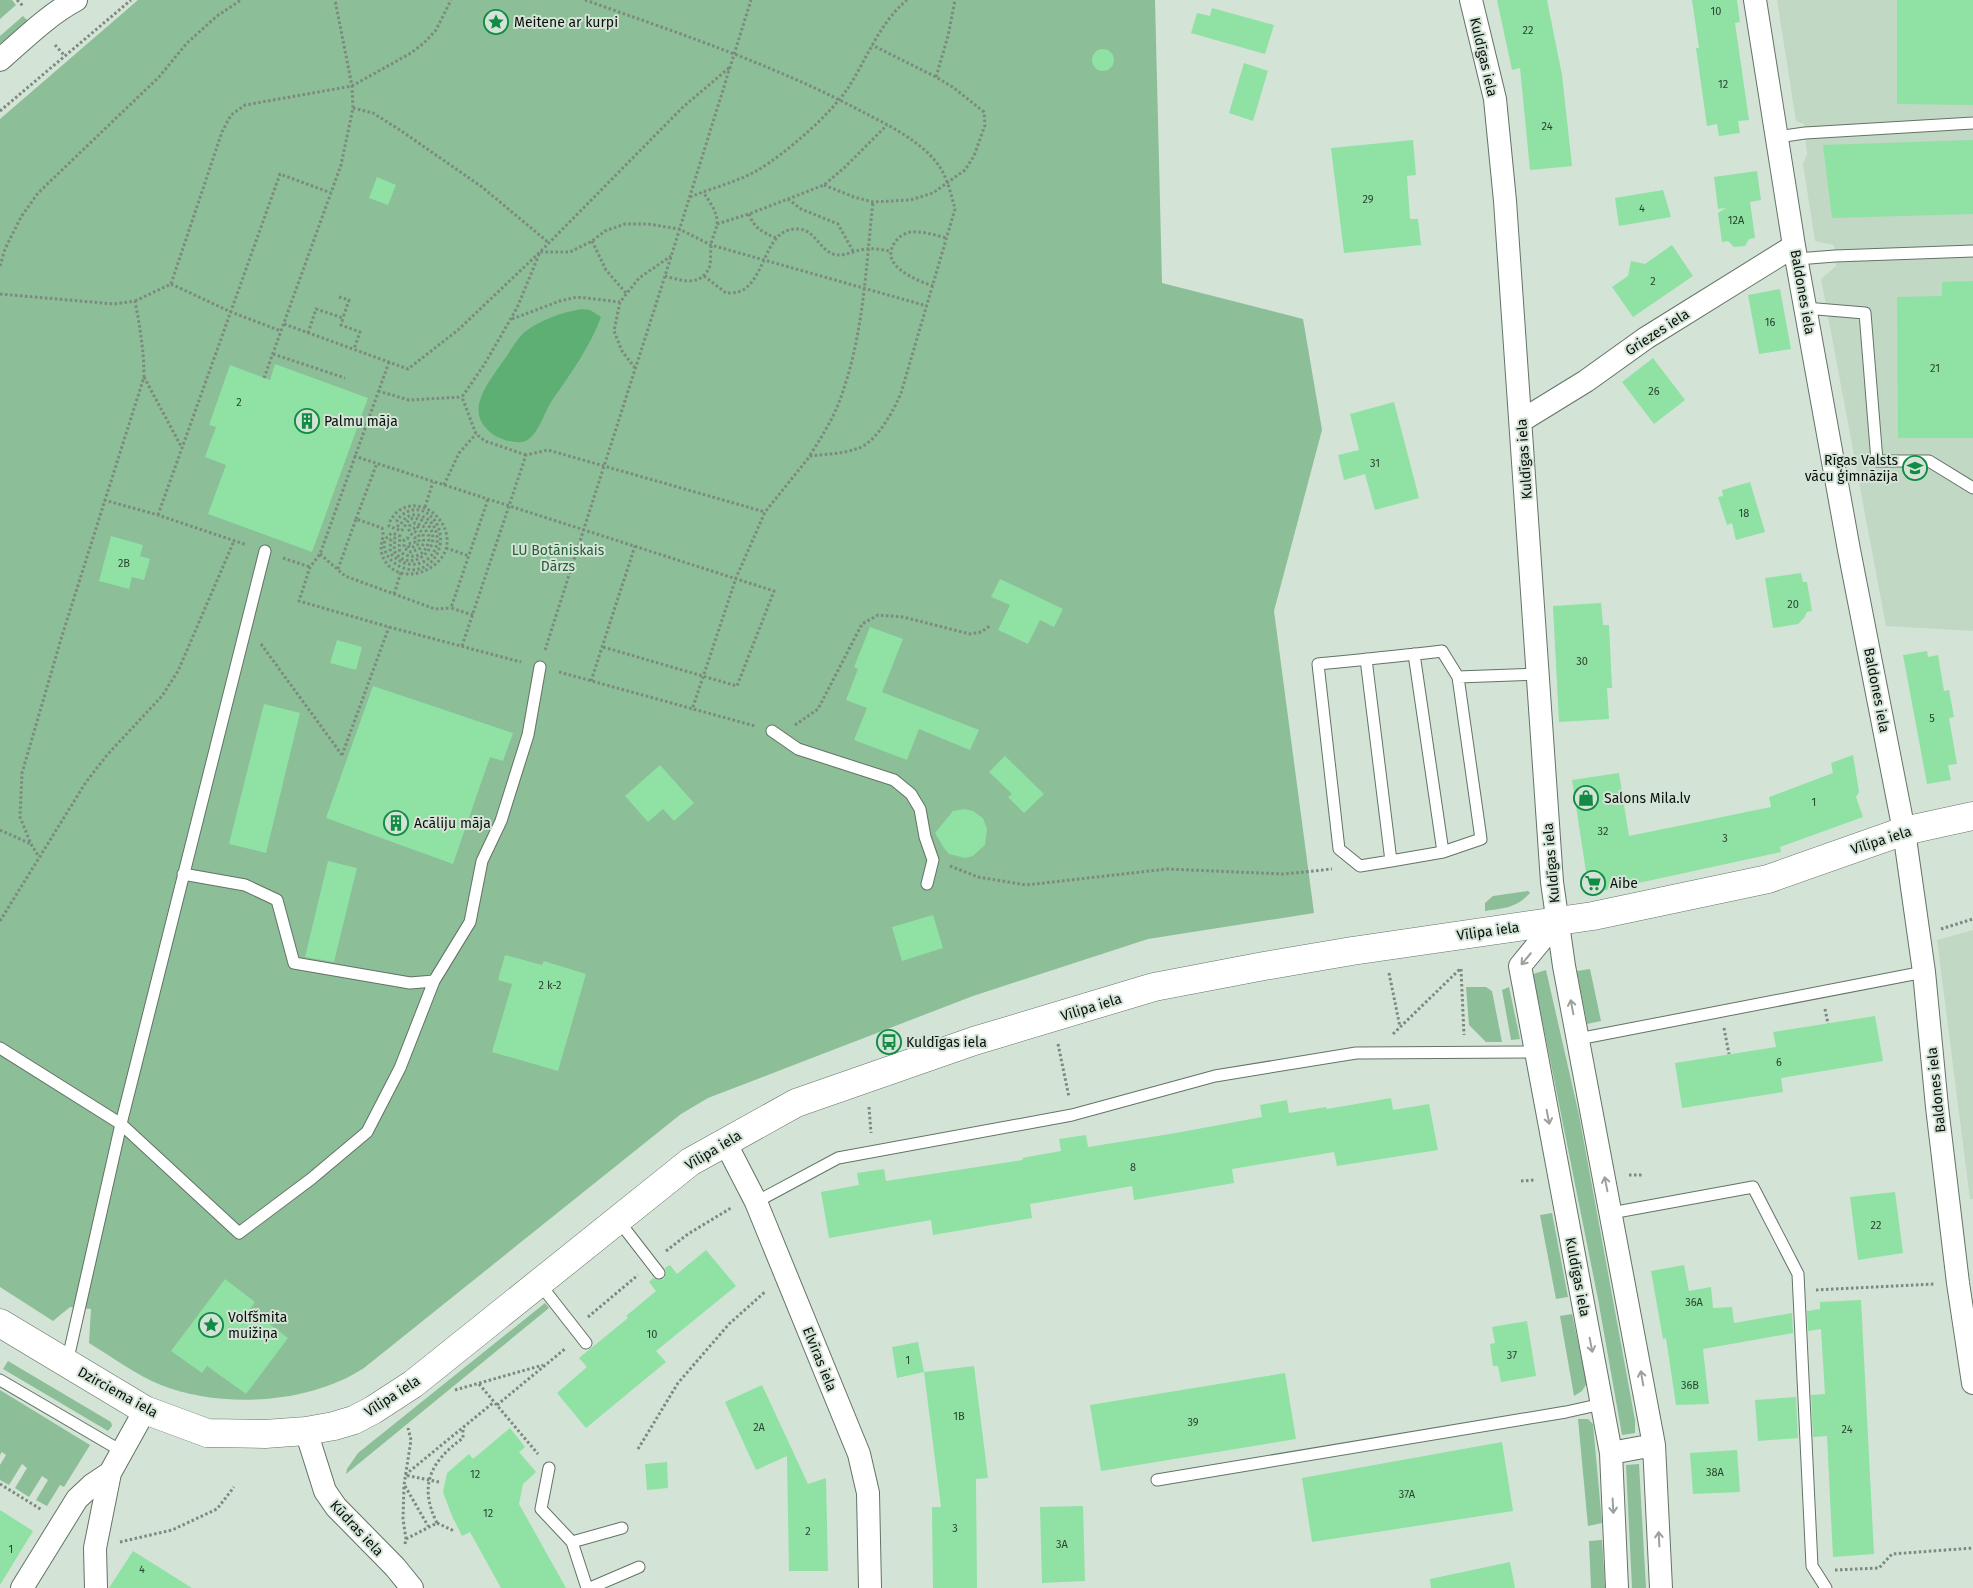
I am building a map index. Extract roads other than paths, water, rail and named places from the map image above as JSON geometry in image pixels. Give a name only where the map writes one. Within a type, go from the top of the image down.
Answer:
[{"type":"street","name":"Kuldīgas iela","points":[[1471,0],[1495,99],[1505,201],[1552,882],[1578,1039],[1654,1445],[1661,1588]]},
{"type":"street","name":"Baldones iela","points":[[1756,0],[1805,308],[1904,832],[1924,972],[1937,1107],[1958,1283],[1973,1383]]},
{"type":"street","points":[[0,60],[67,2]]},
{"type":"street","name":"Griezes iela","points":[[1521,421],[1586,381],[1646,338],[1796,253]]},
{"type":"street","name":"Vīlipa iela","points":[[306,1432],[354,1420],[413,1384],[690,1162],[796,1103],[974,1041],[1154,988],[1255,967],[1428,939],[1593,916],[1768,879],[1904,832],[1973,816]]},
{"type":"street","name":"Kuldīgas iela","points":[[1557,921],[1520,966],[1611,1453],[1618,1588]]},
{"type":"street","name":"Elvīras iela","points":[[725,1142],[756,1202],[858,1454],[868,1493],[870,1588]]},
{"type":"street","name":"Dzirciema iela","points":[[0,1322],[145,1410],[207,1433],[265,1434],[306,1432]]},
{"type":"street","points":[[96,1588],[95,1548],[110,1473],[145,1410]]},
{"type":"street","name":"Kūdras iela","points":[[306,1432],[324,1492],[341,1513],[395,1567],[412,1588]]},
{"type":"street","points":[[1611,1453],[1654,1445]]},
{"type":"street","points":[[22,1588],[77,1499],[92,1485],[110,1473]]},
{"type":"lane","points":[[1777,137],[1805,133],[1973,123]]},
{"type":"lane","points":[[1796,253],[1835,256],[1973,251]]},
{"type":"lane","points":[[1805,308],[1865,313],[1877,461],[1930,461],[1973,488]]},
{"type":"lane","points":[[67,1363],[121,1124],[265,551]]},
{"type":"lane","points":[[1442,652],[1458,677],[1481,839],[1443,852],[1360,866],[1338,849],[1318,664],[1366,659],[1442,652]]},
{"type":"lane","points":[[1414,654],[1443,852]]},
{"type":"lane","points":[[1366,659],[1391,861]]},
{"type":"lane","points":[[0,1048],[121,1124],[240,1233],[311,1179],[367,1132],[400,1068],[434,981],[470,922],[482,861],[501,821],[528,734],[540,667]]},
{"type":"lane","points":[[1458,677],[1538,674]]},
{"type":"lane","points":[[772,731],[798,748],[894,780],[911,794],[920,809],[933,860],[927,884]]},
{"type":"lane","points":[[183,874],[245,885],[277,900],[294,963],[410,983],[434,981]]},
{"type":"lane","points":[[1578,1039],[1924,972]]},
{"type":"lane","points":[[756,1202],[838,1158],[1072,1115],[1215,1076],[1356,1053],[1536,1052]]},
{"type":"lane","points":[[1611,1213],[1753,1187],[1798,1274],[1812,1566],[1826,1588]]},
{"type":"lane","points":[[618,1220],[659,1273]]},
{"type":"lane","points":[[539,1283],[583,1339]]},
{"type":"lane","points":[[0,1380],[123,1452]]},
{"type":"lane","points":[[1157,1480],[1566,1412],[1602,1404]]},
{"type":"lane","points":[[549,1468],[541,1508],[572,1542],[588,1588],[639,1567]]},
{"type":"lane","points":[[572,1542],[622,1528]]},
{"type":"place","name":"Meitene ar kurpi","points":[[496,22]]},
{"type":"place","name":"Palmu māja","points":[[307,421]]},
{"type":"place","name":"Rīgas Valsts vācu ģimnāzija","points":[[1915,468]]},
{"type":"place","name":"Salons Mila.lv","points":[[1586,798]]},
{"type":"place","name":"Acāliju māja","points":[[396,823]]},
{"type":"place","name":"Aibe","points":[[1593,883]]},
{"type":"place","name":"Kuldīgas iela","points":[[889,1042]]},
{"type":"place","name":"Volfšmita muižiņa","points":[[211,1325]]},
{"type":"park label","name":"LU Botāniskais Dārzs","points":[[558,558]]}]
